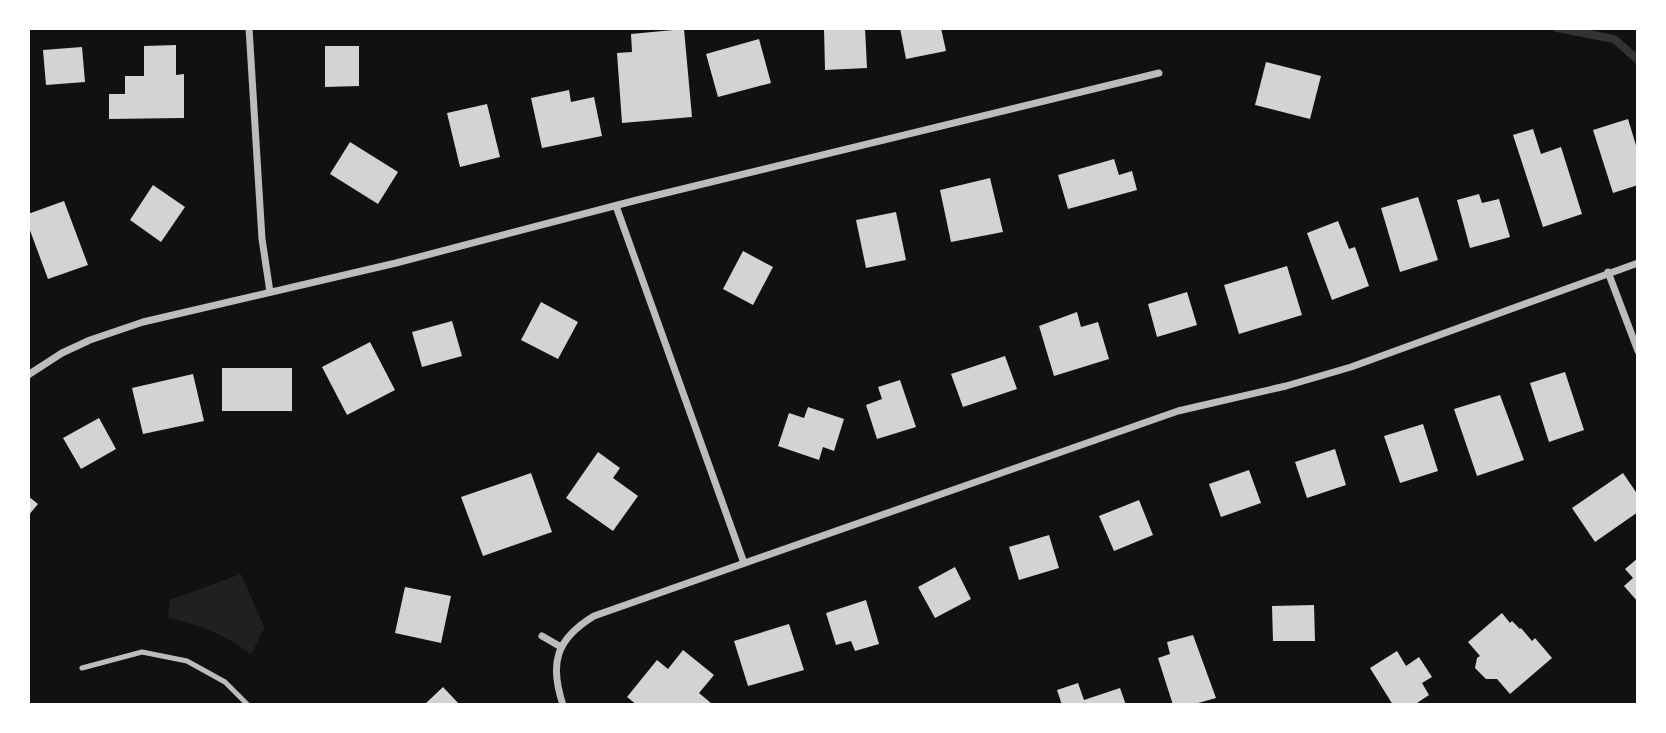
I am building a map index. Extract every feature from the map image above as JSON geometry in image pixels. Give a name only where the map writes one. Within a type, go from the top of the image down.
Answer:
[{"type":"street","points":[[249,28],[262,239],[270,292]]},
{"type":"street","points":[[28,375],[62,353],[143,322],[409,259],[1159,73]]},
{"type":"street","points":[[616,206],[744,563]]},
{"type":"street","points":[[564,705],[555,677],[561,647],[578,626],[594,616],[1178,411],[1286,386],[1351,367],[1638,263]]},
{"type":"street","points":[[1608,272],[1638,351]]},
{"type":"street","points":[[542,636],[561,647]]},
{"type":"lane","points":[[82,668],[142,652],[187,661],[225,682],[248,705]]},
{"type":"shaded area","points":[[241,574],[265,629],[251,654],[211,631],[168,618],[170,600]]},
{"type":"building","points":[[824,28],[865,28],[867,68],[825,70]]},
{"type":"building","points":[[900,28],[941,28],[946,51],[906,59]]},
{"type":"building","points":[[684,29],[692,117],[622,123],[617,53],[632,52],[631,34]]},
{"type":"building","points":[[759,39],[771,83],[718,97],[706,54]]},
{"type":"building","points":[[176,45],[176,75],[184,74],[184,118],[109,119],[109,94],[125,94],[125,76],[144,76],[144,46]]},
{"type":"building","points":[[325,46],[359,46],[359,86],[325,87]]},
{"type":"building","points":[[82,47],[85,82],[46,85],[43,50]]},
{"type":"building","points":[[1266,62],[1321,76],[1310,119],[1255,105]]},
{"type":"building","points":[[569,90],[571,102],[594,97],[602,136],[542,148],[531,98]]},
{"type":"building","points":[[487,104],[500,157],[460,167],[447,113]]},
{"type":"building","points":[[1628,119],[1638,152],[1638,185],[1613,193],[1593,130]]},
{"type":"building","points":[[1533,129],[1541,154],[1561,147],[1582,214],[1543,227],[1513,135]]},
{"type":"building","points":[[350,142],[398,172],[378,204],[330,174]]},
{"type":"building","points":[[1114,159],[1119,175],[1132,171],[1137,190],[1068,209],[1058,175]]},
{"type":"building","points":[[990,178],[1003,232],[951,242],[940,190]]},
{"type":"building","points":[[153,185],[185,207],[161,242],[130,220]]},
{"type":"building","points":[[1479,194],[1482,203],[1499,199],[1510,237],[1470,248],[1457,200]]},
{"type":"building","points":[[1418,197],[1438,260],[1400,272],[1381,208]]},
{"type":"building","points":[[64,201],[88,265],[48,279],[28,225],[28,214]]},
{"type":"building","points":[[896,212],[906,260],[866,268],[856,220]]},
{"type":"building","points":[[1338,221],[1349,249],[1355,247],[1369,286],[1332,300],[1307,233]]},
{"type":"building","points":[[743,251],[773,267],[753,305],[723,289]]},
{"type":"building","points":[[1287,266],[1302,315],[1239,334],[1224,285]]},
{"type":"building","points":[[1187,292],[1197,325],[1157,337],[1148,304]]},
{"type":"building","points":[[541,302],[578,322],[558,359],[521,340]]},
{"type":"building","points":[[1077,312],[1081,327],[1098,322],[1109,359],[1054,376],[1039,326]]},
{"type":"building","points":[[452,321],[462,356],[422,367],[412,332]]},
{"type":"building","points":[[370,342],[395,390],[347,415],[322,367]]},
{"type":"building","points":[[1005,356],[1017,389],[963,407],[951,374]]},
{"type":"building","points":[[222,368],[292,368],[292,411],[222,411]]},
{"type":"building","points":[[1565,372],[1584,430],[1549,442],[1530,383]]},
{"type":"building","points":[[193,374],[204,421],[143,434],[132,388]]},
{"type":"building","points":[[900,380],[916,427],[877,439],[866,405],[882,399],[878,387]]},
{"type":"building","points":[[1500,395],[1524,460],[1477,476],[1454,409]]},
{"type":"building","points":[[808,407],[844,419],[834,451],[823,447],[819,460],[778,446],[789,413],[804,418]]},
{"type":"building","points":[[99,418],[116,449],[81,469],[63,438]]},
{"type":"building","points":[[1423,424],[1438,471],[1400,483],[1384,436]]},
{"type":"building","points":[[1335,449],[1346,485],[1307,498],[1295,462]]},
{"type":"building","points":[[598,452],[620,468],[613,478],[638,496],[613,531],[566,498]]},
{"type":"building","points":[[1249,470],[1261,503],[1221,517],[1209,484]]},
{"type":"building","points":[[531,473],[552,532],[483,556],[461,497]]},
{"type":"building","points":[[1623,473],[1638,495],[1638,512],[1595,542],[1572,508]]},
{"type":"building","points":[[28,496],[38,504],[28,516]]},
{"type":"building","points":[[1139,500],[1153,535],[1114,551],[1099,516]]},
{"type":"building","points":[[1049,535],[1059,568],[1019,580],[1009,547]]},
{"type":"building","points":[[1638,558],[1638,602],[1624,586],[1633,578],[1625,569]]},
{"type":"building","points":[[955,567],[971,599],[935,618],[918,587]]},
{"type":"building","points":[[405,587],[451,596],[441,643],[395,633]]},
{"type":"building","points":[[866,600],[879,644],[855,651],[851,641],[836,645],[826,613]]},
{"type":"building","points":[[1314,605],[1315,641],[1273,641],[1272,606]]},
{"type":"building","points":[[1502,613],[1532,641],[1535,638],[1552,658],[1510,694],[1497,679],[1486,679],[1475,668],[1480,656],[1468,642]]},
{"type":"building","points":[[789,624],[804,670],[748,686],[734,641]]},
{"type":"building","points":[[1193,635],[1216,698],[1191,705],[1173,705],[1158,658],[1170,654],[1167,642]]},
{"type":"building","points":[[683,650],[714,675],[699,693],[710,705],[637,705],[627,697],[657,660],[668,669]]},
{"type":"building","points":[[1397,651],[1406,666],[1419,657],[1432,677],[1422,683],[1429,695],[1414,705],[1393,705],[1370,668]]},
{"type":"building","points":[[1078,683],[1084,700],[1120,688],[1126,705],[1062,705],[1057,690]]},
{"type":"building","points":[[443,687],[460,705],[424,705]]},
{"type":"waterway","points":[[1557,28],[1614,39],[1638,60]]}]
